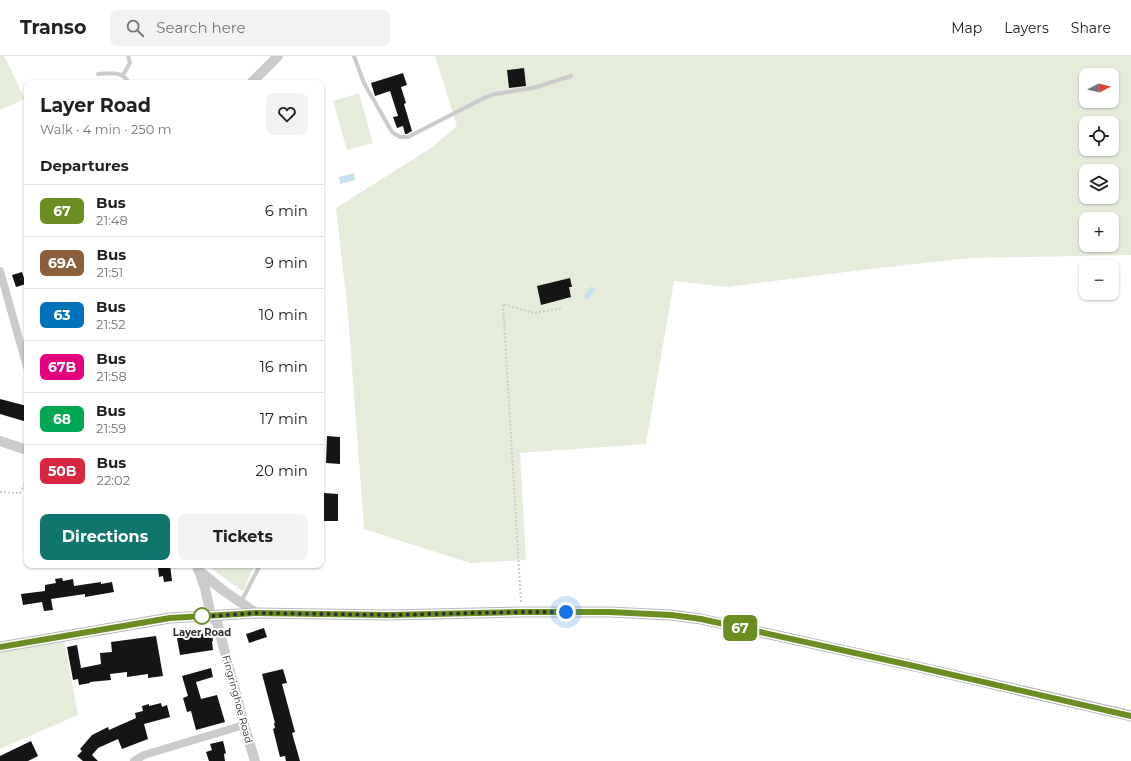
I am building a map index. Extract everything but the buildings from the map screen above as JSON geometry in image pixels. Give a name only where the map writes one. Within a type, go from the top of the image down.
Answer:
[{"type":"main road","points":[[0,647],[170,618],[256,613],[389,615],[610,612],[671,615],[701,619],[1131,716]]},
{"type":"street","points":[[254,80],[274,58]]},
{"type":"street","points":[[0,271],[24,356]]},
{"type":"street","points":[[0,441],[24,449]]},
{"type":"street","points":[[197,568],[224,591],[256,613]]},
{"type":"street","points":[[197,568],[211,616]]},
{"type":"street","name":"Fingringhoe Road","points":[[211,616],[218,622],[244,725],[255,761]]},
{"type":"street","points":[[134,761],[144,755],[244,725]]},
{"type":"lane","points":[[123,76],[130,63],[128,56]]},
{"type":"lane","points":[[354,56],[364,83],[375,104],[392,132],[400,137],[408,137],[484,98],[495,94],[533,88],[570,76]]},
{"type":"lane","points":[[98,74],[113,72],[123,76],[128,80]]},
{"type":"lane","points":[[241,603],[258,568]]},
{"type":"path","points":[[522,612],[503,304],[534,312],[563,308]]},
{"type":"path","points":[[0,492],[20,493],[24,485]]},
{"type":"green space","points":[[0,56],[4,56],[24,99],[0,110]]},
{"type":"green space","points":[[435,56],[1131,56],[1131,255],[969,258],[727,287],[674,281],[646,444],[520,453],[526,560],[470,563],[364,529],[348,314],[336,208],[431,148],[457,126]]},
{"type":"green space","points":[[359,93],[373,143],[347,150],[333,101]]},
{"type":"green space","points":[[212,568],[253,568],[244,590],[241,590]]},
{"type":"green space","points":[[64,640],[78,715],[0,749],[0,650]]},
{"type":"water","points":[[354,173],[355,180],[340,184],[339,177]]},
{"type":"water","points":[[591,286],[596,290],[587,300],[583,297]]},
{"type":"bus line","name":"67","points":[[0,647],[170,618],[256,613],[389,615],[610,612],[671,615],[701,619],[1131,716]]},
{"type":"place","name":"Layer Road","points":[[202,616]]},
{"type":"route","points":[[202,616],[197,617],[256,613],[389,615],[566,612]]}]
